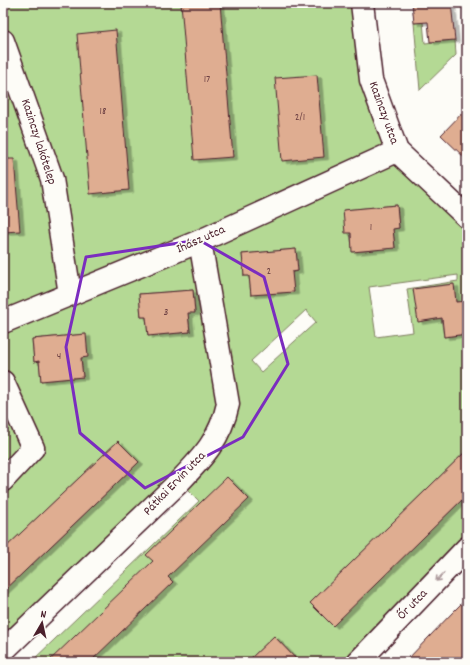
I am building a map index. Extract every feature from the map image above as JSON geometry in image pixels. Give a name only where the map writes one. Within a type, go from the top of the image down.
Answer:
[{"type":"street","name":"Kazinczy utca","points":[[362,3],[371,80],[397,151],[467,217]]},
{"type":"street","name":"Kazinczy lakótelep","points":[[3,41],[52,179],[70,294]]},
{"type":"street","name":"Ihász utca","points":[[3,322],[200,241],[397,151]]},
{"type":"street","name":"Pátkai Ervin utca","points":[[3,651],[204,457],[217,436],[225,418],[228,404],[200,241]]},
{"type":"street","points":[[3,382],[33,448],[3,480]]},
{"type":"street","name":"Őr utca","points":[[358,662],[467,548]]},
{"type":"highlighted area","points":[[199,240],[264,277],[288,364],[243,437],[145,488],[80,433],[66,347],[86,257]]},
{"type":"green space","points":[[3,3],[359,3],[393,149],[3,318]]},
{"type":"green space","points":[[423,22],[425,43],[455,40],[456,55],[420,90],[414,23]]},
{"type":"green space","points":[[396,154],[467,221],[467,301],[456,302],[453,284],[414,289],[418,321],[441,318],[444,337],[467,334],[467,450],[310,603],[333,625],[467,495],[467,547],[355,662],[292,662],[295,658],[274,636],[247,662],[31,662],[199,501],[186,488],[5,662],[3,662],[3,592],[138,463],[118,441],[3,550],[3,412],[9,406],[3,400],[3,325]],"holes":[[[397,205],[399,228],[393,229],[395,248],[353,252],[344,210]],[[296,249],[298,271],[292,272],[293,292],[251,295],[249,276],[244,276],[242,254]],[[458,275],[458,281],[407,289],[413,332],[376,337],[369,287]],[[193,290],[195,312],[188,313],[190,332],[148,336],[146,317],[141,317],[139,294]],[[306,310],[316,322],[261,372],[251,361]],[[86,334],[81,358],[83,377],[41,381],[39,361],[34,362],[32,339]]]},
{"type":"building","points":[[181,3],[220,3],[233,157],[194,160]]},
{"type":"building","points":[[412,3],[451,3],[455,40],[430,42],[428,22],[414,23]]},
{"type":"building","points":[[116,30],[129,190],[90,194],[77,34]]},
{"type":"building","points":[[317,75],[324,157],[282,161],[275,78]]},
{"type":"building","points":[[467,108],[467,160],[441,135]]},
{"type":"building","points":[[3,159],[14,159],[20,231],[3,232]]},
{"type":"building","points":[[397,205],[399,228],[393,229],[395,248],[352,252],[351,233],[345,233],[343,210]]},
{"type":"building","points":[[296,249],[298,271],[292,272],[294,292],[251,295],[249,276],[244,276],[242,254]]},
{"type":"building","points":[[454,284],[456,302],[467,301],[467,334],[444,337],[442,318],[418,322],[413,289]]},
{"type":"building","points":[[193,290],[195,313],[188,313],[190,332],[148,336],[146,317],[141,317],[139,294]]},
{"type":"building","points":[[86,334],[88,357],[81,358],[83,377],[41,381],[39,361],[34,362],[32,339]]},
{"type":"building","points":[[118,441],[139,462],[3,592],[3,550]]},
{"type":"building","points":[[467,450],[467,495],[333,626],[310,603]]},
{"type":"building","points":[[227,477],[249,499],[168,577],[173,582],[90,662],[48,662],[153,561],[146,555]]},
{"type":"building","points":[[467,598],[467,662],[405,662],[453,612]]},
{"type":"building","points":[[274,636],[299,662],[247,662]]}]
